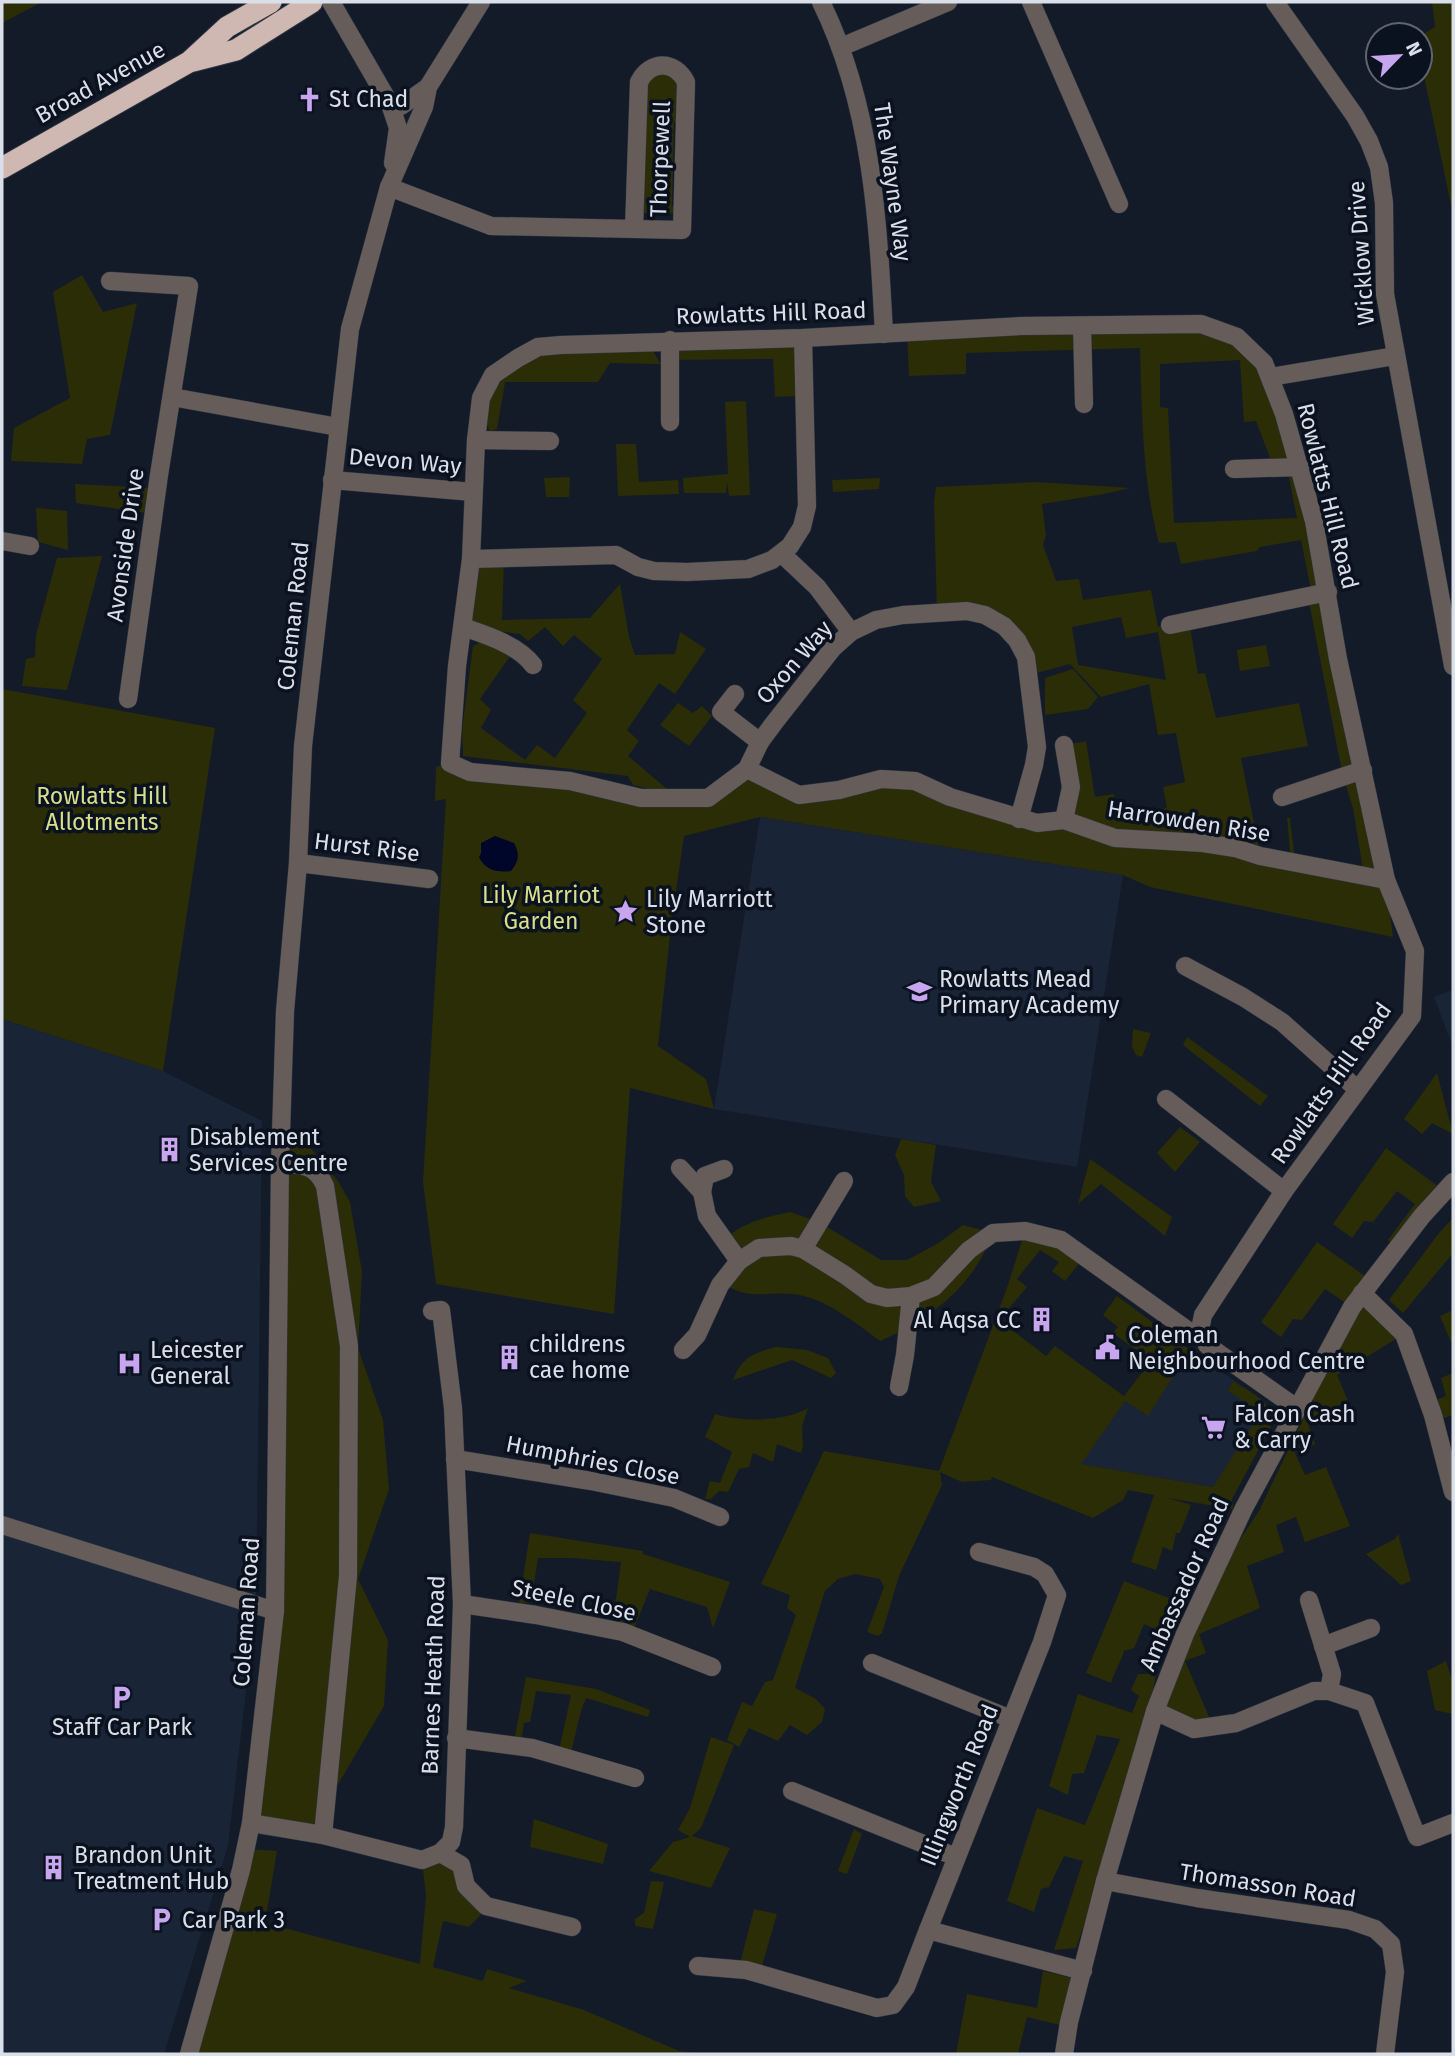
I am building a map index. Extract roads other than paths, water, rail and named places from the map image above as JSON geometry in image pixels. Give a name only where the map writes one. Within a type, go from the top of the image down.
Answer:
[{"type":"highway","name":"Broad Avenue","points":[[2,168],[188,62],[227,27],[271,2]]},
{"type":"highway","name":"Broad Avenue","points":[[188,62],[236,50],[312,2]]},
{"type":"street","points":[[331,2],[390,104],[398,128],[389,187]]},
{"type":"street","name":"Coleman Road","points":[[189,2054],[241,1870],[251,1823],[275,1611],[280,1163],[285,1011],[298,863],[303,746],[350,329],[389,187],[424,107],[428,87],[481,2]]},
{"type":"street","name":"The Wayne Way","points":[[821,2],[841,47],[859,104],[877,211],[884,334]]},
{"type":"street","points":[[841,47],[948,2]]},
{"type":"street","points":[[1031,2],[1119,204]]},
{"type":"street","name":"Wicklow Drive","points":[[1275,2],[1355,116],[1379,167],[1384,203],[1384,294],[1453,666]]},
{"type":"street","name":"Thorpewell","points":[[389,187],[491,226],[634,229],[682,230],[686,82],[679,71],[667,65],[647,71],[639,82],[634,229]]},
{"type":"street","name":"Coleman Road","points":[[390,104],[401,106],[428,87]]},
{"type":"street","name":"Avonside Drive","points":[[110,281],[189,286],[128,699]]},
{"type":"street","name":"Rowlatts Hill Road","points":[[450,763],[457,666],[471,559],[476,440],[481,398],[493,375],[538,347],[670,340],[803,338],[1021,326],[1201,324],[1237,337],[1264,363],[1271,377],[1300,467],[1386,880],[1415,951],[1412,1016],[1284,1191],[1206,1307],[1200,1331]]},
{"type":"street","points":[[1082,326],[1084,404]]},
{"type":"street","points":[[471,559],[616,555],[638,567],[654,571],[687,572],[748,569],[782,554],[796,537],[805,517],[807,474],[803,338]]},
{"type":"street","points":[[670,340],[670,422]]},
{"type":"street","points":[[1271,377],[1395,356]]},
{"type":"street","points":[[172,397],[338,427]]},
{"type":"street","points":[[476,440],[550,441]]},
{"type":"street","points":[[1234,469],[1300,467]]},
{"type":"street","name":"Devon Way","points":[[332,480],[473,492]]},
{"type":"street","points":[[2,541],[30,547]]},
{"type":"street","points":[[782,554],[817,587],[852,632]]},
{"type":"street","points":[[1170,625],[1328,592]]},
{"type":"street","name":"Oxon Way","points":[[450,763],[470,772],[540,777],[590,785],[641,798],[708,797],[747,769],[760,742],[833,648],[852,632],[876,620],[903,614],[967,611],[995,620],[1011,632],[1022,648],[1028,666],[1037,747],[1019,819]]},
{"type":"street","points":[[463,627],[510,647],[526,656],[533,665]]},
{"type":"street","points":[[735,694],[721,712],[760,742]]},
{"type":"street","points":[[1064,745],[1071,787],[1064,820]]},
{"type":"street","name":"Harrowden Rise","points":[[747,769],[799,794],[839,790],[881,779],[915,781],[950,797],[1037,823],[1064,820],[1115,838],[1203,843],[1386,880]]},
{"type":"street","points":[[1282,797],[1363,770]]},
{"type":"street","name":"Hurst Rise","points":[[298,863],[429,879]]},
{"type":"street","points":[[1185,966],[1243,997],[1282,1022],[1357,1089]]},
{"type":"street","points":[[1166,1099],[1284,1191]]},
{"type":"street","points":[[280,1163],[310,1167],[319,1172],[325,1186],[349,1346],[348,1576],[323,1835]]},
{"type":"street","points":[[680,1168],[702,1192]]},
{"type":"street","points":[[724,1169],[705,1176],[702,1192],[707,1216],[739,1261]]},
{"type":"street","points":[[803,1249],[844,1181]]},
{"type":"street","name":"Ambassador Road","points":[[1064,2054],[1069,2022],[1105,1881],[1155,1711],[1185,1634],[1234,1528],[1352,1307],[1422,1216],[1453,1182]]},
{"type":"street","points":[[683,1350],[697,1335],[720,1285],[739,1261],[759,1248],[791,1246],[803,1249],[871,1294],[887,1298],[911,1296],[933,1286],[969,1250],[993,1233],[1025,1231],[1061,1240],[1190,1332],[1200,1331],[1207,1345],[1298,1409]]},
{"type":"street","points":[[1362,1293],[1404,1334],[1433,1415],[1453,1492]]},
{"type":"street","points":[[899,1387],[911,1296]]},
{"type":"street","name":"Barnes Heath Road","points":[[432,1311],[442,1310],[453,1408],[462,1604],[454,1827],[451,1842],[440,1853]]},
{"type":"street","name":"Humphries Close","points":[[455,1459],[674,1498],[720,1517]]},
{"type":"street","points":[[2,1525],[275,1611]]},
{"type":"street","name":"Illingworth Road","points":[[698,1966],[746,1970],[877,2008],[893,2006],[906,1987],[1054,1608],[1056,1595],[1045,1574],[1034,1567],[979,1552]]},
{"type":"street","points":[[1309,1600],[1332,1674],[1329,1692]]},
{"type":"street","name":"Steele Close","points":[[462,1604],[623,1632],[712,1668]]},
{"type":"street","points":[[1323,1646],[1371,1628]]},
{"type":"street","points":[[872,1663],[1011,1719]]},
{"type":"street","points":[[1155,1711],[1194,1729],[1236,1723],[1314,1692],[1329,1692],[1365,1703],[1417,1838],[1453,1823]]},
{"type":"street","points":[[456,1738],[531,1748],[635,1778]]},
{"type":"street","points":[[792,1791],[956,1857]]},
{"type":"street","points":[[251,1823],[323,1835],[422,1860],[440,1853],[461,1865],[466,1886],[486,1906],[566,1930]]},
{"type":"street","name":"Thomasson Road","points":[[1105,1881],[1197,1898],[1349,1920],[1375,1929],[1391,1944],[1395,1972],[1385,2054]]},
{"type":"street","points":[[928,1930],[1083,1971]]},
{"type":"water","points":[[495,836],[514,843],[516,847],[518,857],[511,871],[492,870],[479,857],[481,843]]},
{"type":"place","name":"St Chad","points":[[309,99]]},
{"type":"place","name":"Lily Marriott Stone","points":[[626,912]]},
{"type":"place","name":"Rowlatts Mead Primary Academy","points":[[919,992]]},
{"type":"place","name":"Disablement Services Centre","points":[[169,1150]]},
{"type":"place","name":"Al Aqsa CC","points":[[1041,1320]]},
{"type":"place","name":"Coleman Neighbourhood Centre","points":[[1108,1348]]},
{"type":"place","name":"childrens cae home","points":[[509,1357]]},
{"type":"place","name":"Leicester General","points":[[130,1363]]},
{"type":"place","name":"Falcon Cash & Carry","points":[[1214,1427]]},
{"type":"place","name":"Staff Car Park","points":[[122,1697]]},
{"type":"place","name":"Brandon Unit Treatment Hub","points":[[54,1868]]},
{"type":"place","name":"Car Park 3","points":[[162,1920]]},
{"type":"park label","name":"Rowlatts Hill Allotments","points":[[102,809]]},
{"type":"park label","name":"Lily Marriot Garden","points":[[541,908]]}]
